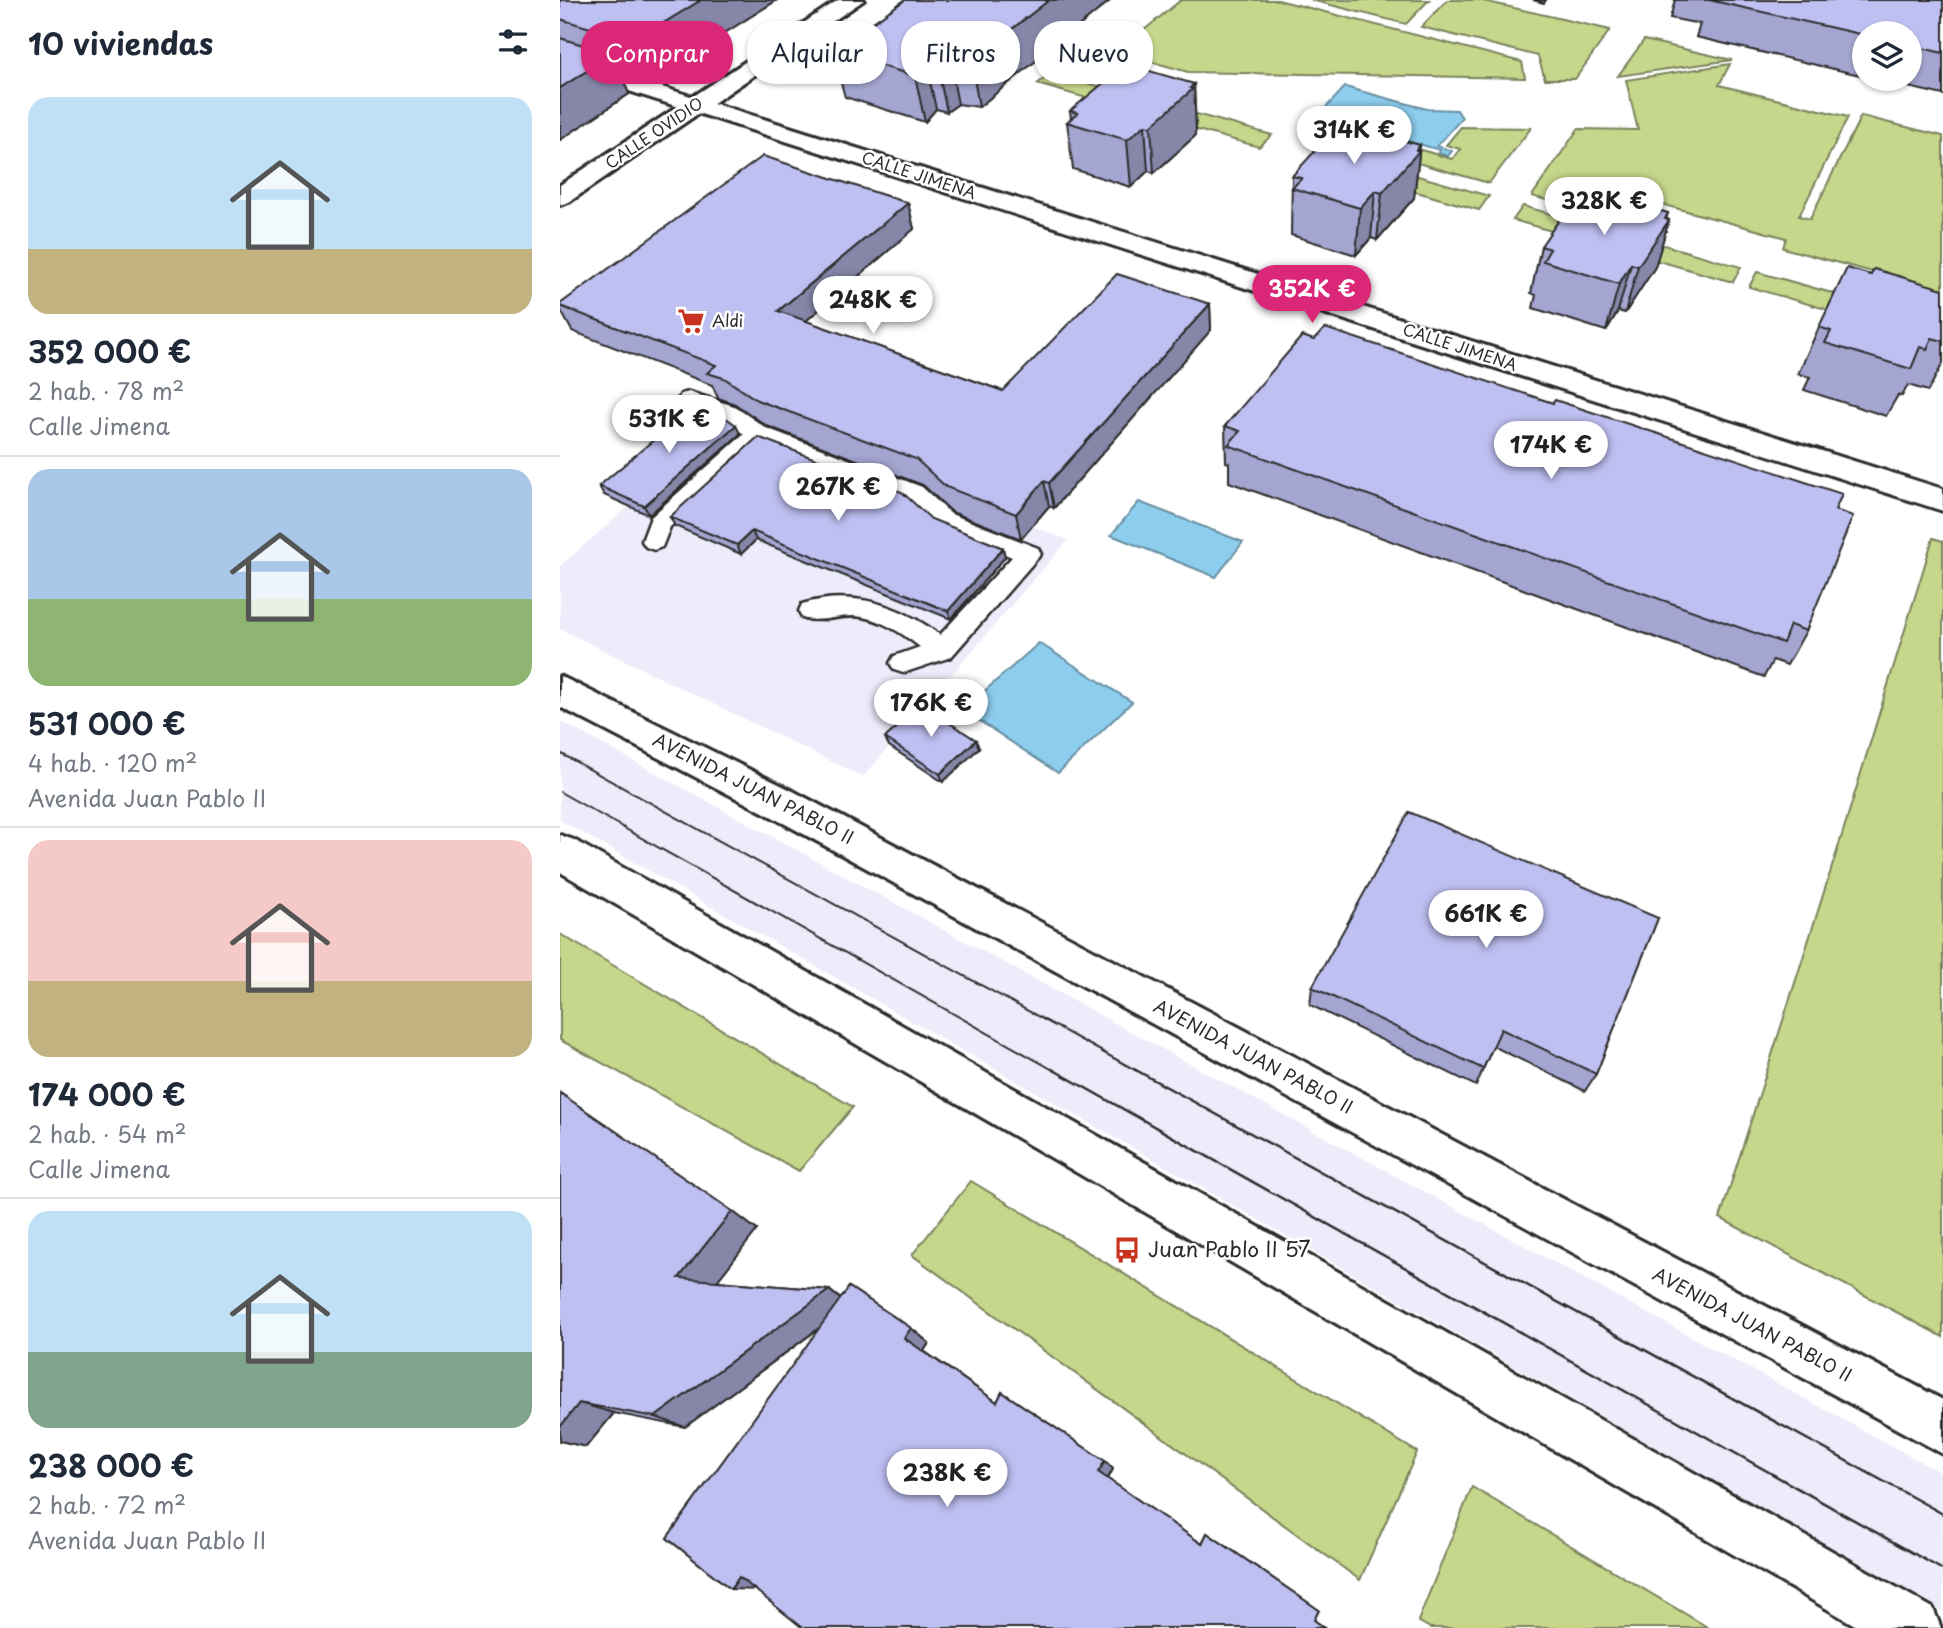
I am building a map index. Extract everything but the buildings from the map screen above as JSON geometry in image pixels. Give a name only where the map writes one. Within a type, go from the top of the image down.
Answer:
[{"type":"main road","name":"CALLE OVIDIO","points":[[560,197],[853,0]]},
{"type":"main road","name":"CALLE JIMENA","points":[[560,62],[1943,500]]},
{"type":"main road","name":"AVENIDA JUAN PABLO II","points":[[560,690],[779,802],[1943,1428]]},
{"type":"main road","points":[[560,852],[1913,1628]]},
{"type":"lane","points":[[689,399],[726,411],[758,433],[914,492],[943,520],[1029,554],[942,650],[903,663]]},
{"type":"lane","points":[[654,541],[659,523],[758,433]]},
{"type":"lane","points":[[811,611],[864,607],[914,629],[942,650]]},
{"type":"shaded area","points":[[746,406],[758,419],[1068,540],[863,777],[560,629],[560,566]]},
{"type":"shaded area","points":[[560,721],[1943,1474],[1943,1612],[560,820]]},
{"type":"green space","points":[[1181,0],[1278,0],[1522,62],[1525,78],[1188,72],[1153,62],[1153,23]]},
{"type":"green space","points":[[1311,0],[1429,0],[1406,24]]},
{"type":"green space","points":[[1447,0],[1479,0],[1610,30],[1575,79],[1545,79],[1538,56],[1421,27]]},
{"type":"green space","points":[[1644,40],[1732,60],[1618,76]]},
{"type":"green space","points":[[1730,64],[1719,85],[1848,117],[1799,216],[1810,219],[1861,116],[1943,136],[1943,291],[1783,248],[1786,238],[1631,196],[1616,220],[1532,196],[1578,129],[1638,130],[1626,80]]},
{"type":"green space","points":[[1037,84],[1090,84],[1180,109],[1168,121]]},
{"type":"green space","points":[[1189,112],[1272,135],[1259,147],[1176,124]]},
{"type":"green space","points":[[1333,124],[1452,159],[1460,149],[1446,145],[1461,127],[1531,128],[1489,183],[1321,136]]},
{"type":"green space","points":[[1400,171],[1489,196],[1479,210],[1389,184]]},
{"type":"green space","points":[[1523,206],[1621,234],[1612,248],[1513,220]]},
{"type":"green space","points":[[1639,238],[1741,267],[1733,282],[1630,253]]},
{"type":"green space","points":[[1757,272],[1878,306],[1871,322],[1749,287]]},
{"type":"green space","points":[[1933,538],[1943,541],[1943,1337],[1720,1218]]},
{"type":"green space","points":[[560,934],[853,1107],[799,1171],[560,1040]]},
{"type":"green space","points":[[971,1181],[1417,1452],[1360,1580],[912,1255]]},
{"type":"green space","points":[[1472,1487],[1709,1628],[1430,1628],[1418,1621]]},
{"type":"water","points":[[1345,87],[1427,109],[1457,110],[1462,118],[1437,146],[1452,151],[1448,156],[1438,153],[1440,150],[1318,116]]},
{"type":"water","points":[[1139,502],[1243,542],[1216,577],[1111,535]]},
{"type":"water","points":[[1039,643],[1132,702],[1058,773],[963,710]]},
{"type":"tram line","points":[[560,753],[1137,1071]]},
{"type":"tram line","points":[[560,792],[1055,1071]]},
{"type":"tram line","points":[[1052,1069],[1943,1570]]},
{"type":"tram line","points":[[1134,1069],[1943,1514]]},
{"type":"place","name":"Aldi","points":[[691,321]]},
{"type":"place","name":"Juan Pablo II 57","points":[[1127,1250]]}]
